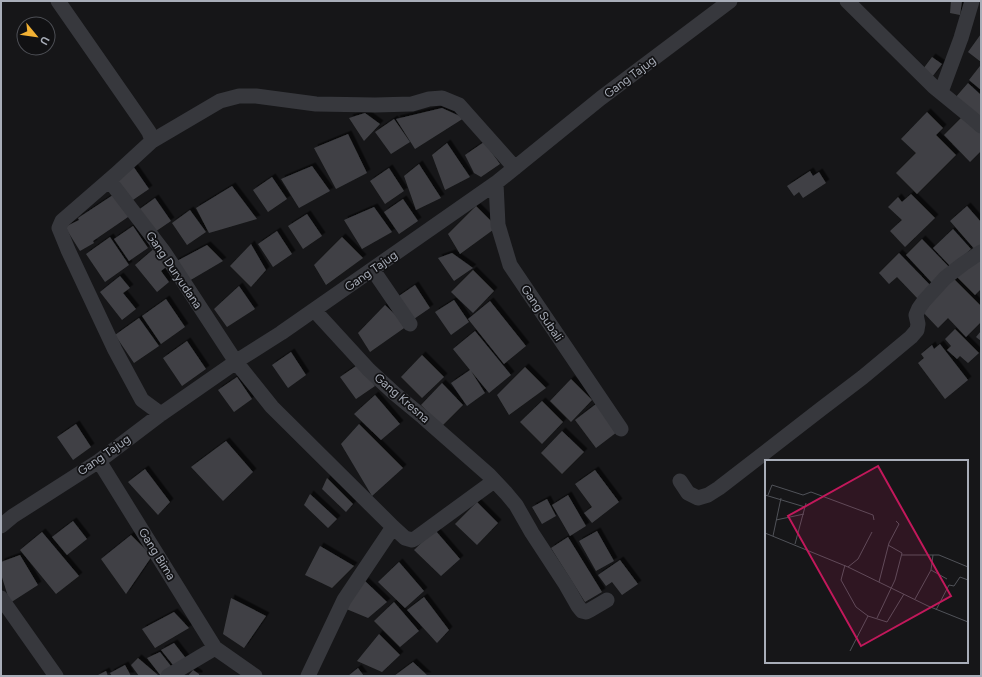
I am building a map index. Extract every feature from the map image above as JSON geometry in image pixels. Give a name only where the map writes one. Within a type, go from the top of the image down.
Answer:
[{"type":"street","points":[[58,1],[145,126],[152,141]]},
{"type":"street","name":"Gang Tajug","points":[[1,526],[13,516],[99,461],[161,414],[373,270],[496,184],[601,98],[730,1]]},
{"type":"street","points":[[847,1],[934,87],[981,126]]},
{"type":"street","points":[[941,92],[961,38],[972,1]]},
{"type":"street","points":[[161,414],[142,400],[121,363],[58,228],[62,221],[152,141],[220,101],[239,96],[256,96],[316,104],[375,105],[412,104],[429,99],[442,98],[459,105],[515,168]]},
{"type":"street","name":"Gang Duryudana","points":[[109,180],[164,252],[236,362],[272,407],[405,538],[412,540],[416,538],[494,481]]},
{"type":"street","name":"Gang Subali","points":[[496,184],[498,225],[510,265],[621,429]]},
{"type":"street","points":[[680,481],[688,493],[698,498],[708,495],[719,488],[754,462],[911,338],[917,330],[918,324],[916,315],[924,301],[945,278],[962,264],[981,252]]},
{"type":"street","points":[[373,270],[410,324]]},
{"type":"street","name":"Gang Kresna","points":[[314,310],[369,370],[494,481],[516,505],[532,533],[582,611],[586,612],[607,600]]},
{"type":"street","name":"Gang Bima","points":[[99,461],[215,648]]},
{"type":"street","points":[[308,676],[344,600],[393,527]]},
{"type":"street","points":[[1,598],[56,676]]},
{"type":"street","points":[[168,676],[215,648],[255,676]]},
{"type":"building","points":[[951,1],[962,1],[960,15],[950,13]]},
{"type":"building","points":[[981,34],[981,62],[968,52]]},
{"type":"building","points":[[932,57],[942,64],[932,77],[923,69]]},
{"type":"building","points":[[980,66],[981,68],[981,90],[969,80]]},
{"type":"building","points":[[968,83],[981,95],[981,118],[955,98]]},
{"type":"building","points":[[442,108],[464,118],[415,149],[396,119]]},
{"type":"building","points":[[927,112],[943,128],[936,135],[956,155],[917,194],[896,173],[916,153],[901,139]]},
{"type":"building","points":[[365,113],[380,124],[364,141],[349,118]]},
{"type":"building","points":[[964,115],[981,133],[981,151],[970,162],[944,135]]},
{"type":"building","points":[[394,119],[410,142],[391,154],[375,132]]},
{"type":"building","points":[[348,134],[367,173],[336,189],[314,148]]},
{"type":"building","points":[[484,142],[500,164],[481,177],[474,173],[465,155]]},
{"type":"building","points":[[447,143],[470,177],[445,190],[432,155]]},
{"type":"building","points":[[419,164],[441,198],[416,210],[404,176]]},
{"type":"building","points":[[133,166],[149,189],[130,202],[115,179]]},
{"type":"building","points":[[312,166],[330,191],[299,208],[281,179]]},
{"type":"building","points":[[389,168],[404,191],[385,204],[370,181]]},
{"type":"building","points":[[810,171],[813,176],[819,172],[826,183],[803,198],[799,192],[794,196],[787,186]]},
{"type":"building","points":[[272,177],[287,199],[268,212],[253,190]]},
{"type":"building","points":[[232,186],[257,219],[209,233],[196,208]]},
{"type":"building","points":[[116,193],[131,215],[93,241],[94,243],[80,251],[65,227],[79,220],[78,218]]},
{"type":"building","points":[[911,194],[935,218],[905,247],[890,231],[902,220],[888,207],[898,197],[902,202]]},
{"type":"building","points":[[155,198],[171,221],[152,234],[137,211]]},
{"type":"building","points":[[403,199],[418,221],[399,234],[384,212]]},
{"type":"building","points":[[476,206],[497,227],[460,254],[448,234]]},
{"type":"building","points":[[967,206],[981,222],[981,248],[977,252],[950,221]]},
{"type":"building","points":[[374,207],[392,232],[362,249],[344,220]]},
{"type":"building","points":[[190,210],[206,232],[187,245],[172,223]]},
{"type":"building","points":[[307,214],[322,236],[303,249],[288,226]]},
{"type":"building","points":[[133,226],[148,248],[129,261],[114,239]]},
{"type":"building","points":[[953,229],[971,249],[951,267],[933,248]]},
{"type":"building","points":[[277,231],[292,254],[273,267],[258,244]]},
{"type":"building","points":[[110,237],[129,265],[105,282],[86,254]]},
{"type":"building","points":[[342,237],[363,258],[326,285],[314,265]]},
{"type":"building","points":[[922,239],[951,269],[934,285],[906,255]]},
{"type":"building","points":[[251,244],[266,270],[251,287],[230,266]]},
{"type":"building","points":[[207,245],[223,261],[189,281],[175,262]]},
{"type":"building","points":[[156,247],[170,264],[161,271],[169,282],[157,292],[135,265]]},
{"type":"building","points":[[452,253],[473,268],[454,281],[438,258]]},
{"type":"building","points":[[899,253],[932,287],[919,300],[897,277],[889,284],[879,273]]},
{"type":"building","points":[[981,257],[981,289],[975,295],[956,276]]},
{"type":"building","points":[[473,270],[494,291],[473,313],[451,292]]},
{"type":"building","points":[[120,276],[130,288],[123,293],[136,309],[122,320],[100,292]]},
{"type":"building","points":[[952,277],[981,306],[981,322],[966,337],[948,318],[938,328],[920,309]]},
{"type":"building","points":[[415,285],[430,308],[411,321],[396,298]]},
{"type":"building","points":[[239,286],[255,309],[227,327],[214,309]]},
{"type":"building","points":[[166,299],[185,327],[161,344],[142,316]]},
{"type":"building","points":[[454,300],[469,322],[451,335],[435,312]]},
{"type":"building","points":[[490,301],[526,346],[504,364],[468,319]]},
{"type":"building","points":[[385,305],[407,326],[370,352],[358,333]]},
{"type":"building","points":[[139,318],[159,346],[134,363],[115,335]]},
{"type":"building","points":[[955,329],[979,353],[968,363],[960,356],[957,359],[947,350],[951,346],[945,339]]},
{"type":"building","points":[[475,331],[511,375],[489,393],[471,371],[485,393],[467,406],[451,383],[470,370],[453,349]]},
{"type":"building","points":[[981,331],[981,341],[976,337]]},
{"type":"building","points":[[187,341],[206,369],[182,386],[163,358]]},
{"type":"building","points":[[940,344],[968,380],[945,399],[918,363],[924,358],[921,354],[932,345],[934,349]]},
{"type":"building","points":[[291,352],[306,375],[288,388],[272,365]]},
{"type":"building","points":[[422,355],[444,377],[422,398],[401,377]]},
{"type":"building","points":[[359,364],[375,386],[356,399],[340,377]]},
{"type":"building","points":[[525,367],[546,388],[509,415],[497,395]]},
{"type":"building","points":[[237,377],[252,399],[234,412],[218,390]]},
{"type":"building","points":[[571,379],[592,400],[571,422],[550,401]]},
{"type":"building","points":[[442,383],[463,405],[442,426],[421,405]]},
{"type":"building","points":[[375,395],[400,424],[381,440],[354,414]]},
{"type":"building","points":[[542,401],[563,422],[542,444],[520,422]]},
{"type":"building","points":[[596,404],[617,432],[596,448],[575,420]]},
{"type":"building","points":[[76,424],[91,447],[73,460],[57,437]]},
{"type":"building","points":[[359,424],[403,468],[372,496],[341,444]]},
{"type":"building","points":[[562,431],[584,452],[562,474],[541,453]]},
{"type":"building","points":[[226,441],[253,472],[223,501],[191,467]]},
{"type":"building","points":[[145,469],[170,502],[158,515],[128,482]]},
{"type":"building","points":[[595,470],[619,502],[592,523],[584,513],[592,507],[575,484]]},
{"type":"building","points":[[327,478],[353,504],[346,512],[322,489]]},
{"type":"building","points":[[310,494],[337,519],[328,528],[304,505]]},
{"type":"building","points":[[568,495],[586,526],[570,536],[552,505]]},
{"type":"building","points":[[547,499],[556,516],[542,524],[532,507]]},
{"type":"building","points":[[477,502],[498,523],[477,545],[455,524]]},
{"type":"building","points":[[73,521],[87,539],[67,555],[52,537]]},
{"type":"building","points":[[435,530],[460,559],[441,576],[414,550]]},
{"type":"building","points":[[597,531],[614,561],[596,571],[579,541]]},
{"type":"building","points":[[42,532],[79,576],[56,594],[20,550]]},
{"type":"building","points":[[131,535],[152,556],[126,594],[101,559]]},
{"type":"building","points":[[568,537],[602,592],[585,602],[551,548]]},
{"type":"building","points":[[320,546],[354,566],[332,588],[305,575]]},
{"type":"building","points":[[20,555],[38,585],[10,603],[1,574],[1,562]]},
{"type":"building","points":[[620,560],[638,584],[622,595],[612,582],[606,586],[598,575]]},
{"type":"building","points":[[399,562],[424,591],[405,608],[378,582]]},
{"type":"building","points":[[365,581],[387,602],[368,618],[344,608]]},
{"type":"building","points":[[424,597],[449,630],[437,643],[407,610]]},
{"type":"building","points":[[231,598],[266,616],[244,648],[223,634]]},
{"type":"building","points":[[394,602],[419,631],[400,647],[374,621]]},
{"type":"building","points":[[174,612],[189,628],[155,648],[142,629]]},
{"type":"building","points":[[379,634],[400,655],[382,672],[357,661]]},
{"type":"building","points":[[174,643],[188,661],[177,670],[161,650]]},
{"type":"building","points":[[160,652],[174,670],[161,676],[147,658]]},
{"type":"building","points":[[138,658],[158,675],[139,676],[131,665]]},
{"type":"building","points":[[413,662],[428,676],[394,676]]},
{"type":"building","points":[[125,665],[131,676],[112,676],[110,673]]},
{"type":"building","points":[[358,668],[364,676],[348,676]]},
{"type":"building","points":[[193,670],[199,674],[199,676],[188,676]]},
{"type":"building","points":[[106,671],[108,676],[96,676]]}]
